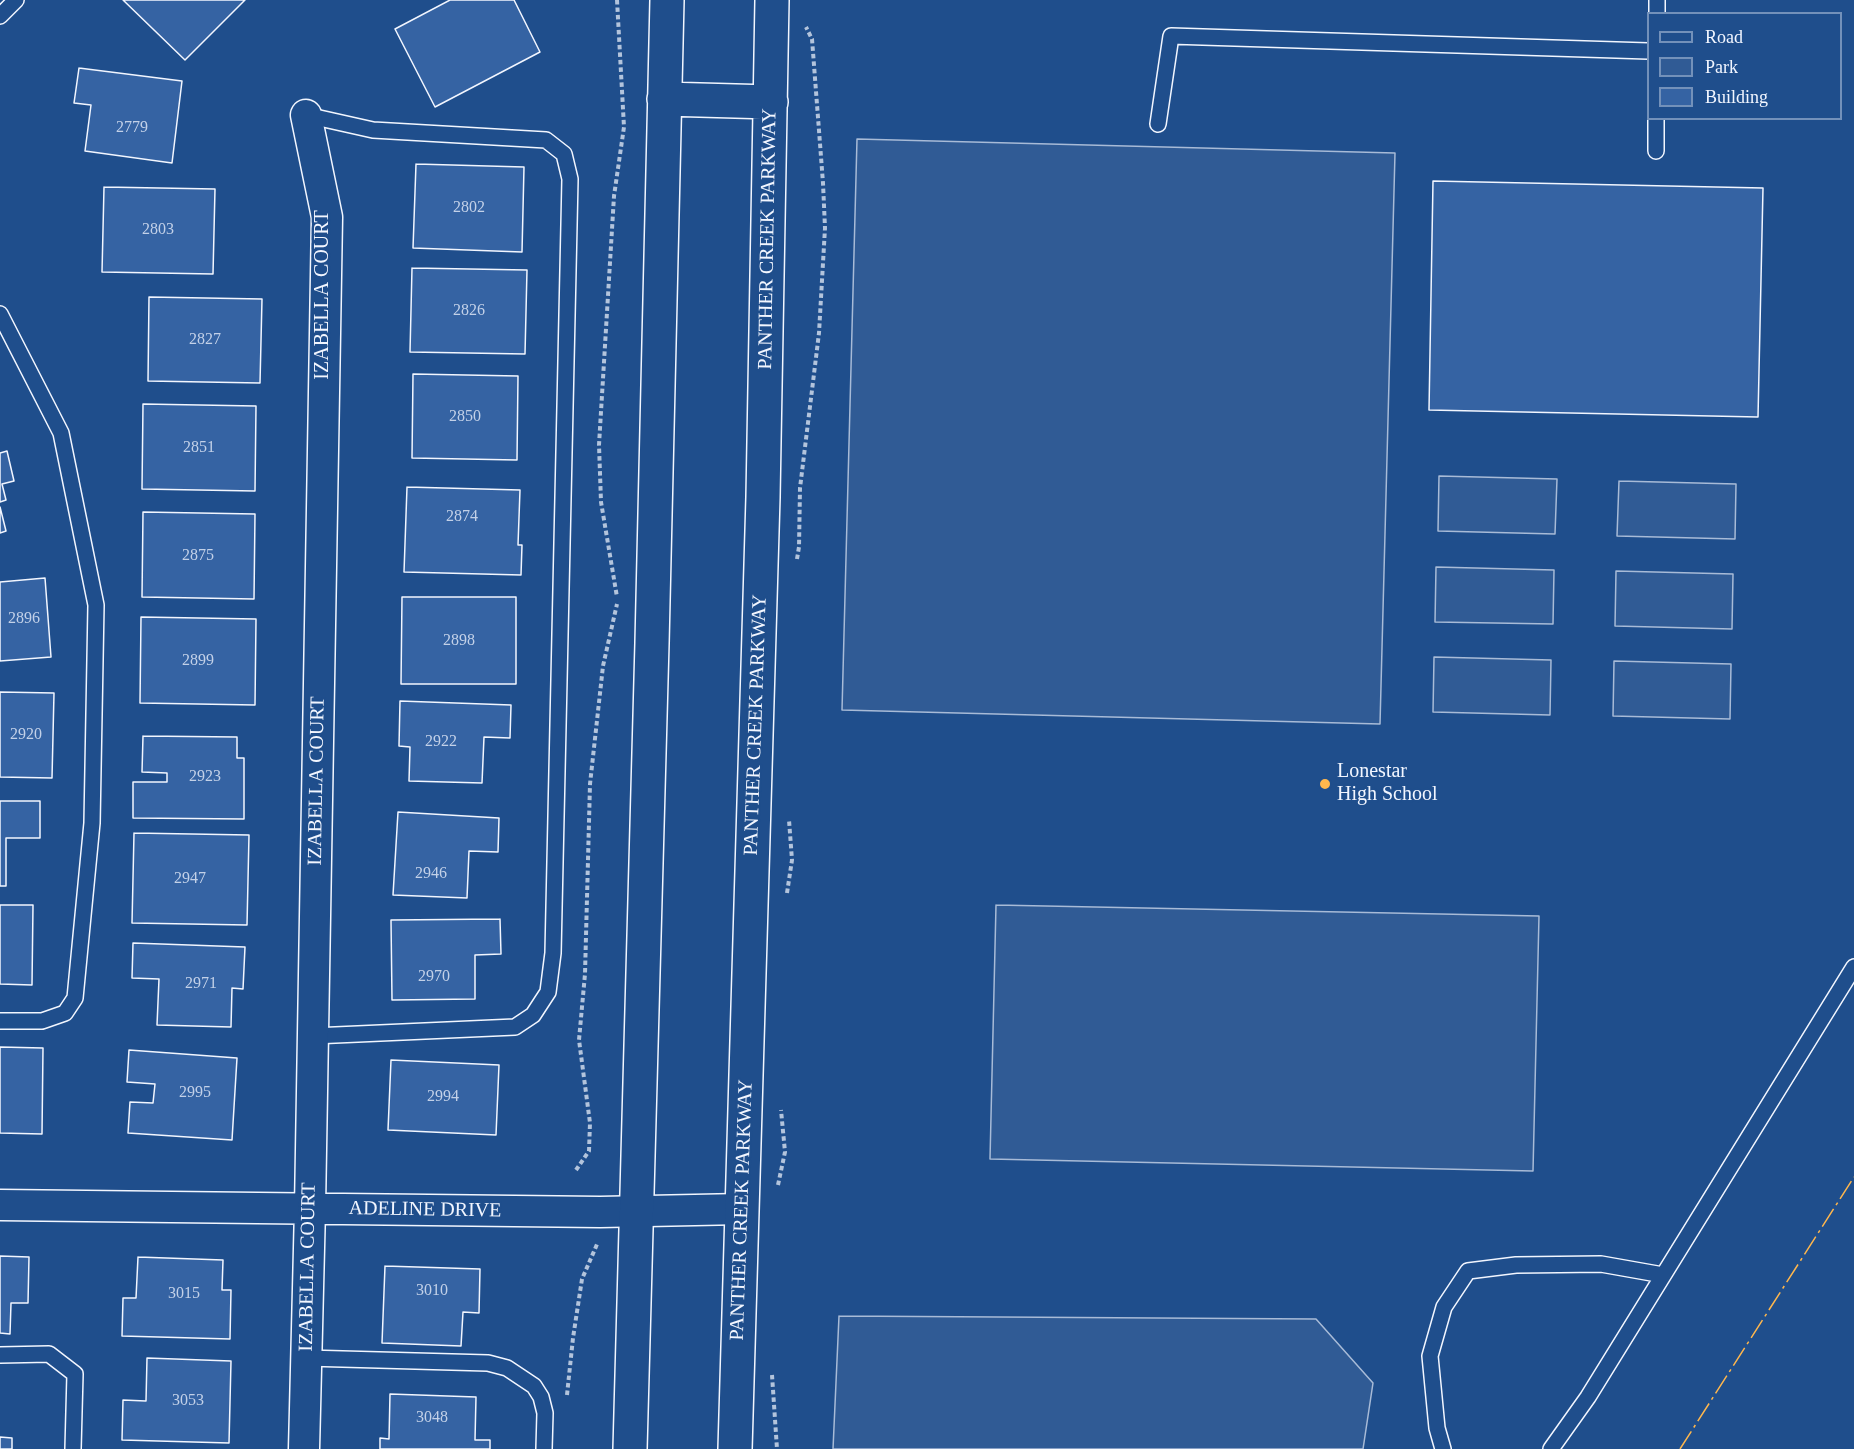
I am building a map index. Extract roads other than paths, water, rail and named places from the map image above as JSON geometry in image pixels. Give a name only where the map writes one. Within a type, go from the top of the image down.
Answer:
[{"type":"main road","points":[[630,1449],[666,0]]},
{"type":"main road","name":"PANTHER CREEK PARKWAY","points":[[735,1449],[762,521],[772,0]]},
{"type":"main road","points":[[664,99],[771,102]]},
{"type":"street","name":"IZABELLA COURT","points":[[304,1449],[327,217],[306,115]]},
{"type":"street","name":"ADELINE DRIVE","points":[[0,1205],[636,1212],[741,1209]]},
{"type":"lane","points":[[0,16],[16,0]]},
{"type":"lane","points":[[1158,124],[1171,36],[1647,51]]},
{"type":"lane","points":[[306,115],[373,130],[546,140],[564,154],[570,179],[553,953],[548,992],[533,1015],[515,1027],[313,1036]]},
{"type":"lane","points":[[1656,120],[1656,151]]},
{"type":"lane","points":[[0,314],[61,432],[96,606],[92,823],[75,998],[64,1013],[42,1021],[0,1021]]},
{"type":"lane","points":[[1551,1449],[1588,1396],[1854,967]]},
{"type":"lane","points":[[1443,1449],[1437,1428],[1430,1356],[1444,1307],[1468,1271],[1516,1265],[1601,1264],[1663,1275]]},
{"type":"lane","points":[[0,1355],[49,1354],[75,1374],[74,1449]]},
{"type":"lane","points":[[306,1358],[488,1363],[507,1368],[534,1386],[541,1397],[545,1413],[544,1449]]},
{"type":"place","name":"Lonestar High School","points":[[1325,784]]}]
